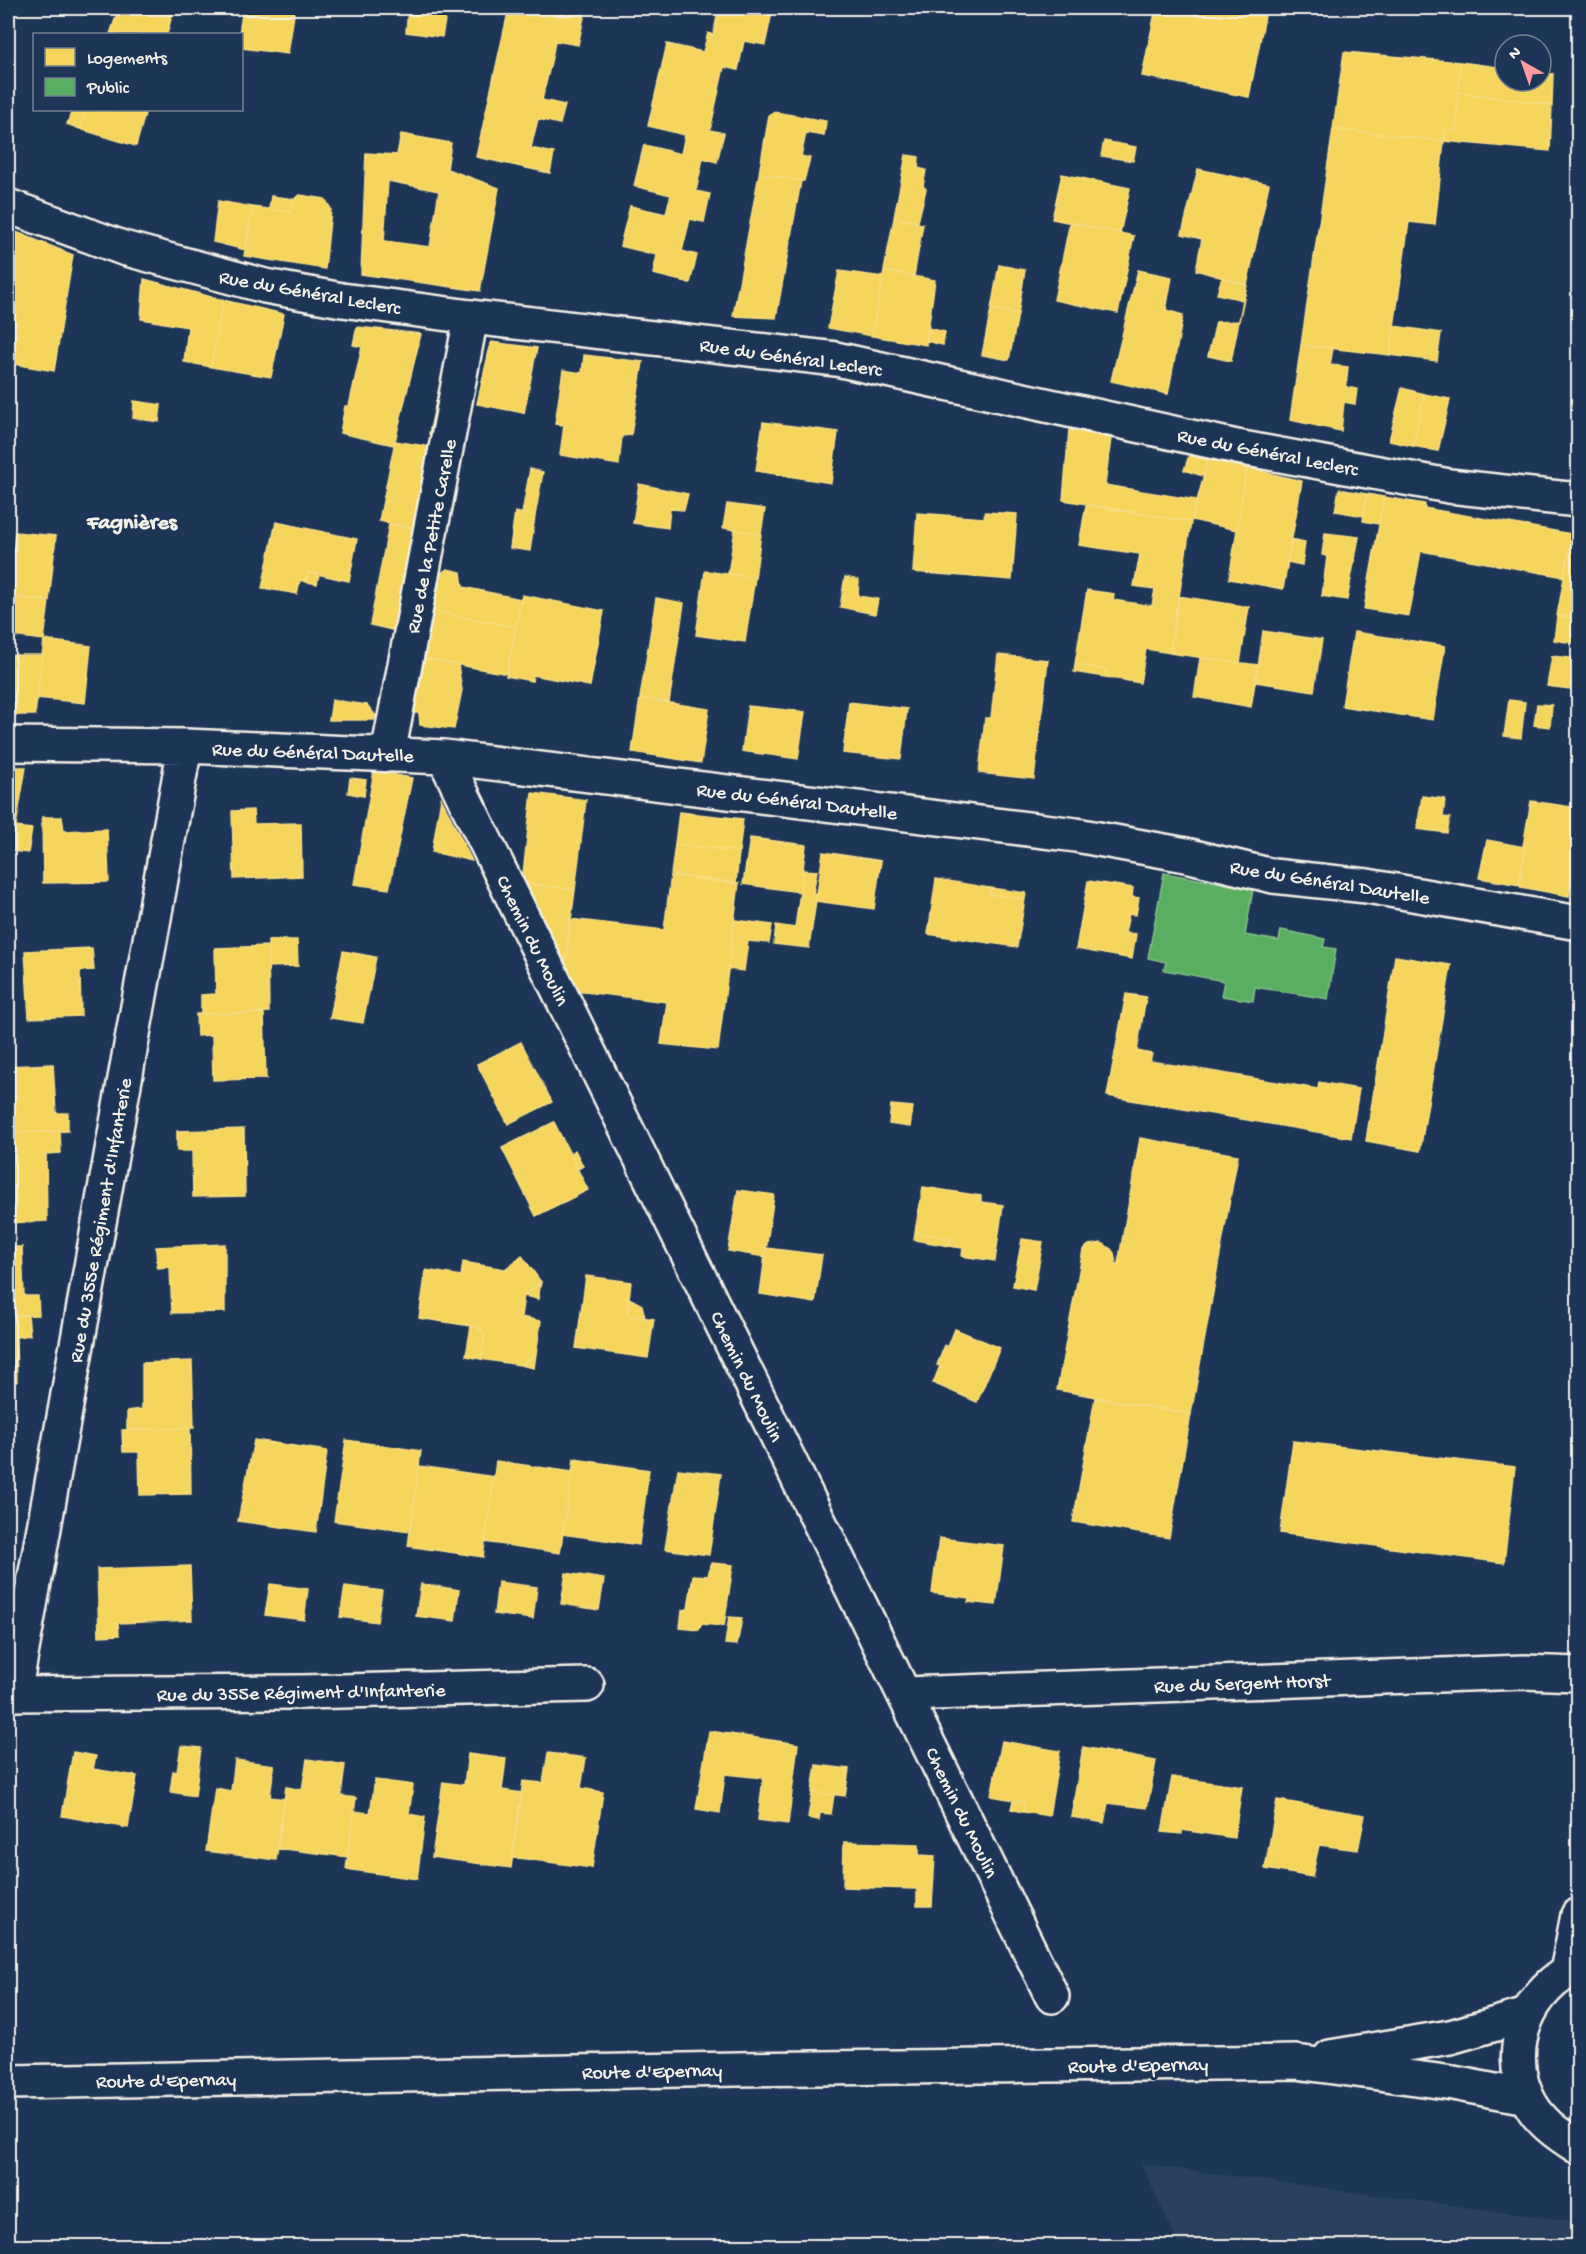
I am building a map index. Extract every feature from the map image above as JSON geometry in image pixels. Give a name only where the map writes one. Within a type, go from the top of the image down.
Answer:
[{"type":"street","name":"Rue du Général Leclerc","points":[[8,206],[123,248],[265,286],[342,300],[471,317],[836,359],[1237,447],[1449,486],[1578,500]]},
{"type":"street","name":"Rue de la Petite Carelle","points":[[388,754],[471,317]]},
{"type":"street","name":"Rue du Général Dautelle","points":[[8,744],[185,746],[444,757],[1076,835],[1186,855],[1273,876],[1367,886],[1578,923]]},
{"type":"street","name":"Rue du 355e Régiment d'Infanterie","points":[[185,746],[11,1694],[302,1692],[588,1685]]},
{"type":"street","name":"Chemin du Moulin","points":[[444,757],[1052,1996]]},
{"type":"street","name":"Rue du Sergent Horst","points":[[905,1694],[1524,1672],[1578,1674]]},
{"type":"street","points":[[1578,1915],[1573,1969],[1542,1993],[1527,2015],[1519,2042],[1518,2070],[1527,2097],[1542,2120],[1557,2134],[1578,2147]]},
{"type":"street","name":"Route d'Epernay","points":[[8,2082],[726,2069],[1296,2062],[1450,2037],[1527,2015]]},
{"type":"street","name":"Route d'Epernay","points":[[1296,2062],[1527,2097]]},
{"type":"shaded area","points":[[1141,2164],[1578,2222],[1578,2246],[1180,2246]]},
{"type":"building: Logements","points":[[119,8],[174,8],[167,33],[110,33]]},
{"type":"building: Logements","points":[[243,8],[295,8],[288,54],[243,48],[243,33],[239,33]]},
{"type":"building: Logements","points":[[408,8],[449,8],[442,37],[406,32]]},
{"type":"building: Logements","points":[[509,8],[586,8],[578,45],[555,41],[542,100],[565,105],[560,124],[538,119],[531,148],[554,153],[550,173],[476,157]]},
{"type":"building: Logements","points":[[719,8],[773,8],[765,45],[744,41],[738,70],[724,67],[710,130],[724,133],[717,162],[703,158],[696,191],[710,194],[704,222],[690,219],[682,251],[697,255],[690,283],[653,274],[657,255],[620,246],[630,206],[666,214],[671,195],[634,186],[644,145],[681,154],[685,135],[648,126],[667,44],[703,52],[708,33],[713,35]]},
{"type":"building: Logements","points":[[1156,8],[1219,8],[1265,16],[1249,97],[1142,76]]},
{"type":"building: Logements","points":[[1344,52],[1460,62],[1456,131],[1445,131],[1444,141],[1333,129]]},
{"type":"building: Logements","points":[[1460,62],[1493,66],[1493,93],[1552,93],[1552,105],[1458,92]]},
{"type":"building: Logements","points":[[1458,92],[1552,105],[1550,151],[1444,141],[1445,131],[1456,131]]},
{"type":"building: Logements","points":[[72,111],[86,111],[80,129],[67,124]]},
{"type":"building: Logements","points":[[86,111],[146,111],[136,146],[80,129]]},
{"type":"building: Logements","points":[[775,112],[826,121],[824,136],[806,133],[801,156],[810,158],[804,181],[759,174],[769,115]]},
{"type":"building: Logements","points":[[1333,129],[1444,141],[1435,225],[1409,222],[1390,355],[1301,345]]},
{"type":"building: Logements","points":[[401,134],[451,143],[447,169],[499,188],[480,291],[361,274],[366,153],[397,155]],"holes":[[[388,181],[439,191],[430,247],[384,241]]]},
{"type":"building: Logements","points":[[1104,141],[1136,147],[1133,161],[1101,156]]},
{"type":"building: Logements","points":[[906,155],[919,157],[918,168],[926,170],[923,186],[926,189],[918,222],[894,218]]},
{"type":"building: Logements","points":[[1198,169],[1269,184],[1247,285],[1196,270],[1202,239],[1182,234]]},
{"type":"building: Logements","points":[[759,174],[801,181],[776,318],[733,316]]},
{"type":"building: Logements","points":[[1062,174],[1130,188],[1120,233],[1052,219]]},
{"type":"building: Logements","points":[[300,195],[325,199],[331,209],[325,269],[244,256],[253,207],[291,212],[294,199]]},
{"type":"building: Logements","points":[[271,196],[294,199],[291,212],[269,209]]},
{"type":"building: Logements","points":[[218,201],[253,207],[246,250],[213,242]]},
{"type":"building: Logements","points":[[894,218],[923,224],[914,276],[884,271]]},
{"type":"building: Logements","points":[[1070,222],[1134,236],[1118,313],[1054,300]]},
{"type":"building: Logements","points":[[11,230],[73,255],[54,371],[8,363],[8,248]]},
{"type":"building: Logements","points":[[999,265],[1025,270],[1018,314],[991,309]]},
{"type":"building: Logements","points":[[1138,270],[1172,277],[1166,310],[1183,315],[1168,394],[1111,381]]},
{"type":"building: Logements","points":[[839,271],[883,277],[872,336],[828,328]]},
{"type":"building: Logements","points":[[884,271],[935,280],[926,345],[872,336]]},
{"type":"building: Logements","points":[[1222,277],[1247,285],[1239,321],[1243,300],[1217,294]]},
{"type":"building: Logements","points":[[144,279],[223,300],[211,367],[184,362],[188,327],[141,319]]},
{"type":"building: Logements","points":[[223,300],[284,314],[271,377],[211,367]]},
{"type":"building: Logements","points":[[991,309],[1018,314],[1009,360],[982,355]]},
{"type":"building: Logements","points":[[1239,321],[1231,361],[1208,356],[1216,322]]},
{"type":"building: Logements","points":[[1394,326],[1441,333],[1437,361],[1390,355]]},
{"type":"building: Logements","points":[[357,327],[421,334],[394,445],[340,433],[345,406],[349,406],[362,347],[353,345]]},
{"type":"building: Logements","points":[[928,328],[945,332],[943,345],[926,341]]},
{"type":"building: Logements","points":[[491,342],[537,348],[524,413],[477,404]]},
{"type":"building: Logements","points":[[1301,345],[1333,348],[1330,365],[1348,367],[1346,387],[1357,389],[1355,404],[1344,402],[1341,431],[1290,420]]},
{"type":"building: Logements","points":[[584,355],[643,362],[631,435],[622,436],[619,465],[560,455],[564,425],[555,424],[563,370],[582,373]]},
{"type":"building: Logements","points":[[1402,388],[1424,394],[1413,446],[1389,441]]},
{"type":"building: Logements","points":[[438,393],[450,395],[441,435],[429,434]]},
{"type":"building: Logements","points":[[1424,394],[1450,399],[1438,451],[1413,446]]},
{"type":"building: Logements","points":[[134,401],[161,405],[159,422],[133,418]]},
{"type":"building: Logements","points":[[763,422],[838,432],[831,483],[756,471]]},
{"type":"building: Logements","points":[[1069,430],[1111,438],[1105,485],[1197,500],[1191,522],[1063,500]]},
{"type":"building: Logements","points":[[395,441],[438,448],[422,530],[379,521]]},
{"type":"building: Logements","points":[[1190,453],[1208,460],[1203,476],[1184,470]]},
{"type":"building: Logements","points":[[1208,460],[1247,468],[1237,530],[1192,520]]},
{"type":"building: Logements","points":[[1247,468],[1302,481],[1283,589],[1229,579]]},
{"type":"building: Logements","points":[[530,469],[543,472],[535,516],[522,514]]},
{"type":"building: Logements","points":[[639,484],[688,494],[684,510],[670,509],[668,528],[633,523]]},
{"type":"building: Logements","points":[[1339,489],[1367,494],[1363,516],[1335,511]]},
{"type":"building: Logements","points":[[1367,494],[1384,497],[1379,524],[1363,521]]},
{"type":"building: Logements","points":[[1384,497],[1425,504],[1424,508],[1572,534],[1564,577],[1421,551],[1409,616],[1364,609]]},
{"type":"building: Logements","points":[[727,504],[765,509],[761,534],[723,528]]},
{"type":"building: Logements","points":[[1086,505],[1191,522],[1170,653],[1146,649],[1140,683],[1105,677],[1106,670],[1075,664],[1087,590],[1114,594],[1113,600],[1152,606],[1155,589],[1134,586],[1140,554],[1079,545]]},
{"type":"building: Logements","points":[[515,512],[535,516],[530,551],[510,548]]},
{"type":"building: Logements","points":[[985,512],[1017,514],[1012,580],[913,572],[917,513],[984,518]]},
{"type":"building: Logements","points":[[276,522],[357,539],[349,581],[308,572],[306,582],[300,580],[297,594],[262,588]]},
{"type":"building: Logements","points":[[389,524],[422,530],[401,632],[370,625]]},
{"type":"building: Logements","points":[[735,530],[761,534],[755,578],[728,574]]},
{"type":"building: Logements","points":[[15,532],[56,536],[49,601],[8,597]]},
{"type":"building: Logements","points":[[1325,533],[1359,537],[1347,600],[1322,596],[1327,556],[1322,555]]},
{"type":"building: Logements","points":[[1572,534],[1578,535],[1578,619],[1557,616]]},
{"type":"building: Logements","points":[[1291,539],[1305,542],[1302,565],[1287,562]]},
{"type":"building: Logements","points":[[447,569],[461,572],[463,587],[521,599],[516,627],[430,611],[439,575]]},
{"type":"building: Logements","points":[[705,571],[755,578],[745,642],[696,635]]},
{"type":"building: Logements","points":[[308,572],[319,574],[317,584],[306,582]]},
{"type":"building: Logements","points":[[845,577],[859,580],[858,596],[878,599],[875,614],[840,607]]},
{"type":"building: Logements","points":[[522,595],[604,611],[590,686],[533,675],[532,681],[506,676]]},
{"type":"building: Logements","points":[[1178,596],[1249,607],[1240,663],[1170,653]]},
{"type":"building: Logements","points":[[14,597],[49,601],[44,640],[13,636]]},
{"type":"building: Logements","points":[[656,598],[684,603],[669,703],[640,698]]},
{"type":"building: Logements","points":[[430,611],[516,627],[507,674],[421,658]]},
{"type":"building: Logements","points":[[1557,616],[1578,619],[1578,639],[1573,643],[1554,640]]},
{"type":"building: Logements","points":[[1263,631],[1322,640],[1314,691],[1256,682]]},
{"type":"building: Logements","points":[[1354,632],[1445,646],[1433,720],[1342,706]]},
{"type":"building: Logements","points":[[44,640],[91,646],[85,703],[37,698]]},
{"type":"building: Logements","points":[[8,655],[42,655],[35,715],[8,715]]},
{"type":"building: Logements","points":[[998,655],[1048,660],[1034,779],[979,773],[985,718],[991,718]]},
{"type":"building: Logements","points":[[1552,656],[1578,659],[1578,690],[1547,686]]},
{"type":"building: Logements","points":[[424,658],[458,665],[462,690],[454,729],[420,725],[419,713],[413,713]]},
{"type":"building: Logements","points":[[1200,658],[1258,665],[1251,707],[1194,697]]},
{"type":"building: Logements","points":[[1075,664],[1106,670],[1105,677],[1074,672]]},
{"type":"building: Logements","points":[[640,698],[709,709],[701,763],[632,752]]},
{"type":"building: Logements","points":[[332,700],[367,705],[376,716],[374,720],[329,720]]},
{"type":"building: Logements","points":[[1509,700],[1525,702],[1521,738],[1504,736]]},
{"type":"building: Logements","points":[[849,702],[907,709],[901,759],[843,753]]},
{"type":"building: Logements","points":[[1537,704],[1552,705],[1550,727],[1534,725]]},
{"type":"building: Logements","points":[[748,706],[805,712],[798,759],[742,751]]},
{"type":"building: Logements","points":[[8,767],[26,767],[11,855],[8,854]]},
{"type":"building: Logements","points":[[374,771],[412,778],[389,889],[354,884]]},
{"type":"building: Logements","points":[[350,778],[366,780],[364,796],[348,793]]},
{"type":"building: Logements","points":[[532,793],[586,800],[575,890],[522,883]]},
{"type":"building: Logements","points":[[1422,796],[1445,799],[1443,817],[1450,818],[1447,833],[1417,829]]},
{"type":"building: Logements","points":[[441,798],[472,861],[432,852]]},
{"type":"building: Logements","points":[[1531,801],[1578,808],[1578,838],[1569,896],[1520,887],[1525,847],[1523,846]]},
{"type":"building: Logements","points":[[253,810],[254,824],[301,823],[302,876],[234,879],[232,811]]},
{"type":"building: Logements","points":[[679,812],[743,819],[739,852],[675,844]]},
{"type":"building: Logements","points":[[42,817],[62,817],[64,831],[107,829],[109,882],[43,883]]},
{"type":"building: Logements","points":[[15,827],[32,829],[28,853],[12,851]]},
{"type":"building: Logements","points":[[750,838],[806,845],[800,892],[743,884]]},
{"type":"building: Logements","points":[[1487,840],[1525,847],[1519,885],[1479,878]]},
{"type":"building: Logements","points":[[675,844],[739,852],[736,884],[671,875]]},
{"type":"building: Logements","points":[[823,852],[881,861],[874,909],[816,901]]},
{"type":"building: Logements","points":[[803,870],[817,871],[813,893],[817,894],[809,948],[774,944],[776,925],[795,928]]},
{"type":"building: Logements","points":[[671,875],[739,883],[718,1050],[661,1044],[667,1002],[577,991],[565,966],[570,919],[664,930]]},
{"type":"building: Logements","points":[[936,879],[990,888],[989,894],[1025,899],[1017,947],[928,934]]},
{"type":"building: Logements","points":[[1088,881],[1133,888],[1132,897],[1139,898],[1136,915],[1129,914],[1125,933],[1136,934],[1132,959],[1076,949]]},
{"type":"building: Logements","points":[[522,883],[575,890],[565,966]]},
{"type":"building: Logements","points":[[990,888],[1026,893],[1025,899],[989,894]]},
{"type":"building: Logements","points":[[735,920],[772,925],[769,943],[748,941],[744,971],[728,969]]},
{"type":"building: Logements","points":[[268,940],[297,940],[298,966],[268,967]]},
{"type":"building: Logements","points":[[268,946],[269,1012],[201,1014],[201,995],[216,994],[215,948]]},
{"type":"building: Logements","points":[[92,948],[94,970],[80,971],[81,1016],[29,1018],[25,951]]},
{"type":"building: Logements","points":[[343,951],[376,957],[363,1023],[330,1018]]},
{"type":"building: Logements","points":[[1395,956],[1451,965],[1420,1151],[1366,1141]]},
{"type":"building: Logements","points":[[1126,994],[1146,997],[1137,1051],[1152,1054],[1150,1061],[1318,1089],[1319,1082],[1359,1089],[1351,1138],[1107,1096]]},
{"type":"building: Logements","points":[[264,1013],[266,1079],[213,1080],[212,1035],[197,1036],[196,1014]]},
{"type":"building: Logements","points":[[521,1042],[552,1102],[508,1124],[477,1064]]},
{"type":"building: Logements","points":[[53,1064],[56,1113],[68,1113],[68,1131],[8,1133],[8,1066]]},
{"type":"building: Logements","points":[[891,1105],[913,1107],[910,1127],[889,1124]]},
{"type":"building: Logements","points":[[554,1122],[588,1190],[536,1216],[502,1148]]},
{"type":"building: Logements","points":[[244,1129],[245,1196],[193,1197],[192,1151],[177,1151],[177,1131]]},
{"type":"building: Logements","points":[[60,1131],[61,1153],[46,1154],[47,1221],[8,1223],[8,1133]]},
{"type":"building: Logements","points":[[1140,1138],[1238,1155],[1191,1414],[1057,1390],[1083,1250],[1089,1245],[1102,1243],[1111,1249],[1116,1264],[1118,1264]]},
{"type":"building: Logements","points":[[575,1150],[583,1166],[578,1169],[570,1153]]},
{"type":"building: Logements","points":[[923,1187],[981,1196],[981,1202],[1003,1205],[995,1261],[962,1256],[963,1248],[949,1246],[950,1238],[915,1232]]},
{"type":"building: Logements","points":[[738,1190],[774,1195],[765,1257],[728,1251]]},
{"type":"building: Logements","points":[[915,1232],[950,1238],[949,1246],[914,1240]]},
{"type":"building: Logements","points":[[1022,1239],[1043,1242],[1034,1290],[1013,1286]]},
{"type":"building: Logements","points":[[225,1244],[225,1312],[172,1313],[170,1267],[157,1268],[156,1247]]},
{"type":"building: Logements","points":[[8,1247],[22,1247],[24,1296],[38,1296],[39,1315],[8,1316]]},
{"type":"building: Logements","points":[[766,1248],[822,1255],[815,1303],[760,1294]]},
{"type":"building: Logements","points":[[522,1256],[541,1282],[524,1295],[521,1317],[541,1321],[536,1354],[520,1365],[481,1359],[485,1335],[478,1327],[419,1318],[426,1270],[461,1276],[463,1262],[505,1269]]},
{"type":"building: Logements","points":[[586,1276],[631,1282],[627,1315],[654,1319],[648,1358],[576,1348]]},
{"type":"building: Logements","points":[[541,1282],[538,1299],[524,1296],[524,1295]]},
{"type":"building: Logements","points":[[629,1298],[642,1305],[645,1318],[627,1315]]},
{"type":"building: Logements","points":[[28,1315],[30,1335],[16,1337],[17,1382],[8,1382],[8,1316]]},
{"type":"building: Logements","points":[[471,1326],[478,1327],[485,1335],[481,1359],[466,1356]]},
{"type":"building: Logements","points":[[955,1329],[1000,1348],[977,1402],[933,1383],[945,1345],[948,1347]]},
{"type":"building: Logements","points":[[536,1354],[534,1368],[520,1365]]},
{"type":"building: Logements","points":[[192,1361],[194,1428],[127,1430],[127,1411],[142,1409],[142,1363]]},
{"type":"building: Logements","points":[[1095,1398],[1191,1414],[1169,1538],[1073,1522]]},
{"type":"building: Logements","points":[[190,1428],[191,1494],[140,1495],[139,1452],[123,1452],[122,1430]]},
{"type":"building: Logements","points":[[254,1440],[327,1451],[316,1532],[238,1521]]},
{"type":"building: Logements","points":[[346,1440],[421,1451],[410,1531],[334,1521]]},
{"type":"building: Logements","points":[[1293,1441],[1515,1467],[1504,1563],[1280,1533]]},
{"type":"building: Logements","points":[[574,1459],[649,1470],[639,1545],[563,1534]]},
{"type":"building: Logements","points":[[496,1461],[572,1472],[560,1553],[485,1542]]},
{"type":"building: Logements","points":[[419,1466],[494,1477],[483,1557],[408,1546]]},
{"type":"building: Logements","points":[[678,1469],[721,1474],[709,1555],[665,1549]]},
{"type":"building: Logements","points":[[939,1538],[1004,1546],[996,1605],[968,1602],[969,1598],[932,1593]]},
{"type":"building: Logements","points":[[711,1563],[733,1565],[724,1626],[701,1624],[699,1630],[680,1628],[682,1610],[688,1609],[693,1575],[708,1576]]},
{"type":"building: Logements","points":[[190,1566],[192,1620],[118,1623],[119,1635],[99,1636],[97,1569]]},
{"type":"building: Logements","points":[[566,1573],[604,1579],[599,1610],[561,1604]]},
{"type":"building: Logements","points":[[498,1582],[537,1587],[533,1619],[494,1614]]},
{"type":"building: Logements","points":[[270,1584],[308,1589],[304,1620],[265,1615]]},
{"type":"building: Logements","points":[[421,1584],[459,1590],[455,1621],[416,1616]]},
{"type":"building: Logements","points":[[345,1586],[382,1591],[377,1622],[340,1617]]},
{"type":"building: Logements","points":[[729,1617],[742,1618],[737,1645],[725,1644]]},
{"type":"building: Logements","points":[[709,1731],[798,1744],[788,1824],[758,1820],[763,1778],[725,1774],[720,1813],[696,1809]]},
{"type":"building: Logements","points":[[1002,1741],[1060,1751],[1049,1816],[1023,1812],[1025,1802],[991,1796]]},
{"type":"building: Logements","points":[[181,1746],[201,1748],[195,1796],[170,1792],[173,1771],[177,1772]]},
{"type":"building: Logements","points":[[1083,1747],[1156,1761],[1147,1808],[1108,1803],[1104,1823],[1071,1817]]},
{"type":"building: Logements","points":[[73,1752],[96,1756],[93,1769],[137,1776],[128,1828],[62,1816]]},
{"type":"building: Logements","points":[[548,1753],[586,1758],[581,1788],[603,1792],[592,1868],[512,1857],[523,1781],[543,1783]]},
{"type":"building: Logements","points":[[468,1754],[506,1759],[502,1790],[522,1793],[511,1868],[432,1857],[443,1782],[464,1785]]},
{"type":"building: Logements","points":[[307,1759],[345,1765],[341,1796],[356,1798],[348,1857],[277,1848],[286,1787],[302,1790]]},
{"type":"building: Logements","points":[[235,1760],[274,1765],[270,1797],[285,1799],[276,1860],[206,1851],[215,1788],[231,1791]]},
{"type":"building: Logements","points":[[816,1765],[849,1769],[845,1796],[812,1792]]},
{"type":"building: Logements","points":[[1172,1777],[1242,1787],[1234,1838],[1182,1830],[1182,1834],[1162,1832]]},
{"type":"building: Logements","points":[[375,1780],[413,1785],[409,1814],[425,1817],[417,1879],[346,1869],[354,1811],[370,1813]]},
{"type":"building: Logements","points":[[812,1792],[834,1795],[831,1814],[820,1813],[819,1820],[808,1818]]},
{"type":"building: Logements","points":[[1013,1800],[1025,1802],[1023,1812],[1011,1809]]},
{"type":"building: Logements","points":[[1277,1800],[1365,1815],[1358,1850],[1319,1845],[1312,1877],[1265,1869]]},
{"type":"building: Logements","points":[[844,1842],[919,1844],[919,1855],[935,1856],[932,1906],[917,1906],[917,1889],[843,1887]]},
{"type":"building: Public","points":[[1164,873],[1253,889],[1245,935],[1279,941],[1281,930],[1325,939],[1323,947],[1336,949],[1328,999],[1255,987],[1253,1001],[1221,996],[1224,981],[1164,970],[1166,962],[1148,958]]},
{"type":"district","name":"Fagnières","points":[[132,520]]}]
